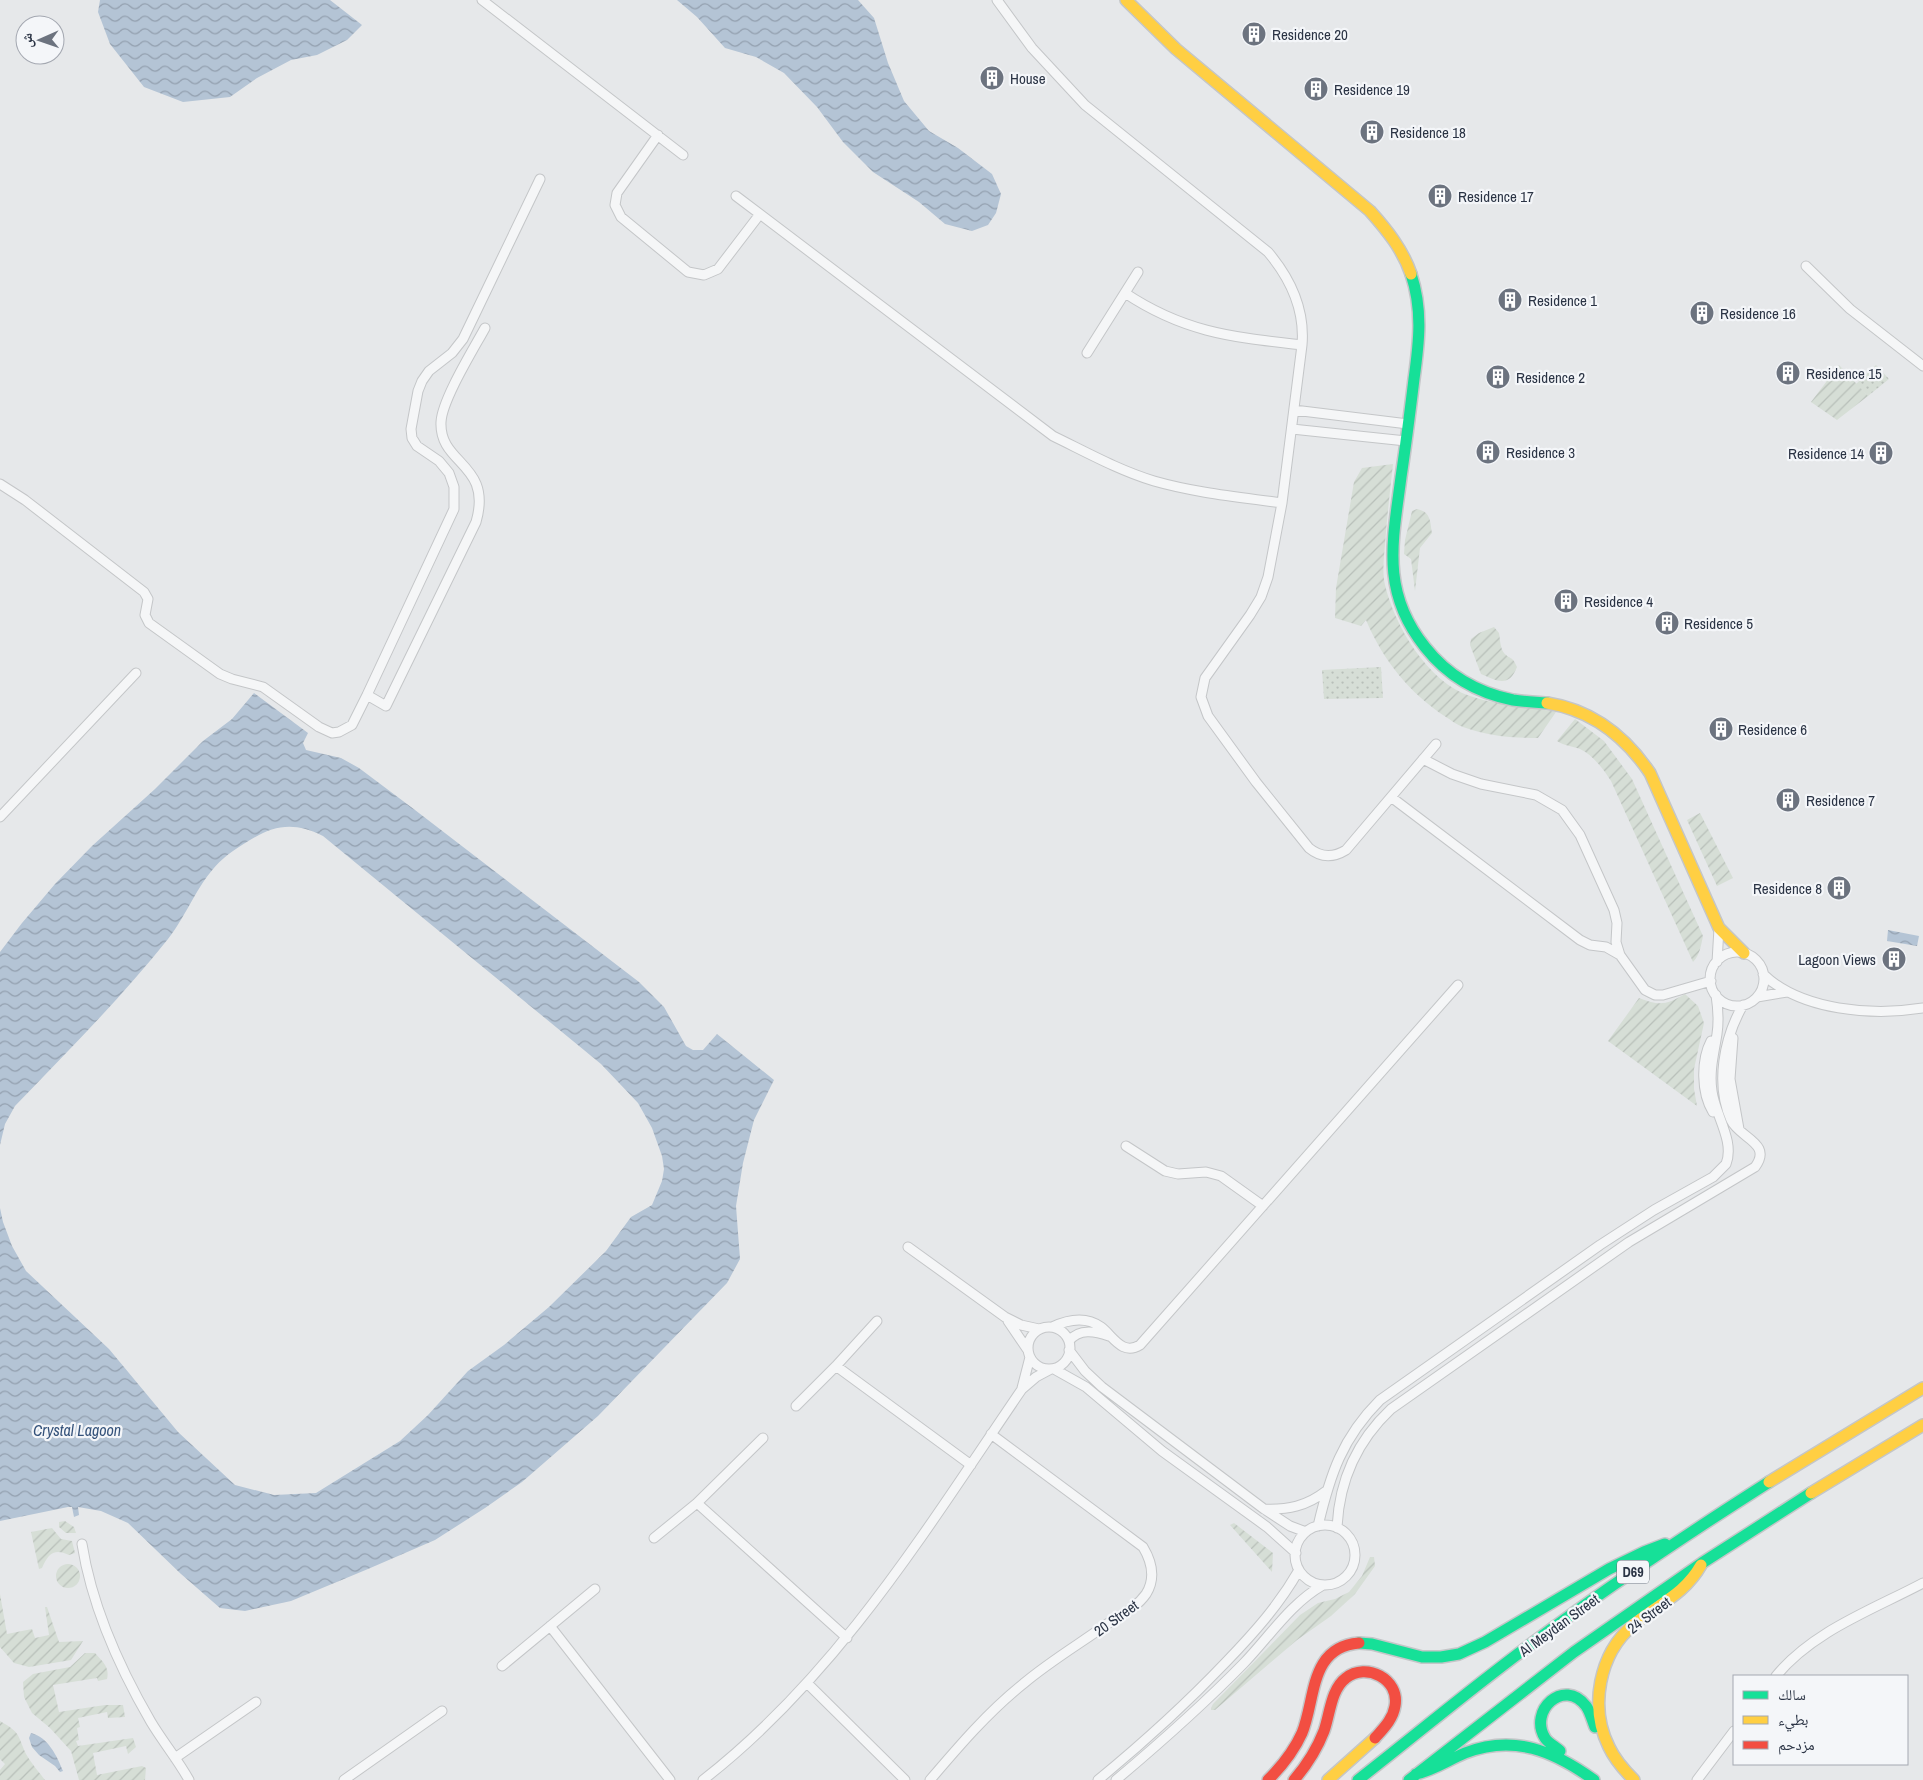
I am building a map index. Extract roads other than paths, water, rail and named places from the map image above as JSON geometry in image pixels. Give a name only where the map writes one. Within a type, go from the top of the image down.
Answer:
[{"type":"main road","points":[[1126,0],[1189,61],[1361,202],[1382,223],[1406,257],[1416,284],[1421,319],[1395,516],[1392,555],[1397,594],[1412,631],[1421,644],[1443,667],[1469,685],[1498,697],[1559,704],[1584,712],[1606,725],[1626,742],[1635,751],[1650,773],[1718,928],[1744,953]]},
{"type":"main road","name":"Al Meydan Street","points":[[1358,1780],[1533,1643],[1674,1544],[1808,1457],[1923,1388]]},
{"type":"main road","name":"Al Meydan Street","points":[[1413,1777],[1499,1708],[1566,1658],[1702,1564],[1923,1424]]},
{"type":"main road","points":[[1268,1780],[1285,1762],[1300,1739],[1308,1716],[1316,1676],[1326,1660],[1334,1652],[1352,1644],[1369,1643],[1410,1655],[1424,1657],[1447,1656],[1465,1652],[1523,1620],[1592,1578],[1652,1548],[1674,1544]]},
{"type":"main road","name":"24 Street","points":[[1634,1780],[1622,1768],[1606,1742],[1599,1717],[1598,1695],[1602,1674],[1612,1651],[1635,1623],[1682,1590],[1702,1564]]},
{"type":"main road","points":[[1294,1780],[1318,1746],[1340,1683],[1351,1674],[1364,1670],[1377,1673],[1388,1681],[1395,1692],[1395,1708],[1392,1716],[1382,1729],[1328,1780]]},
{"type":"main road","points":[[1594,1780],[1572,1760],[1549,1745],[1544,1736],[1541,1721],[1542,1712],[1550,1699],[1560,1694],[1567,1694],[1583,1701],[1592,1715],[1597,1733],[1606,1742]]},
{"type":"main road","points":[[1413,1777],[1438,1768],[1465,1753],[1480,1748],[1511,1744],[1537,1748],[1581,1769]]},
{"type":"street","points":[[482,0],[684,155]]},
{"type":"street","points":[[997,0],[1038,55],[1085,105],[1268,252],[1284,272],[1295,296],[1302,321],[1302,345],[1282,502],[1268,578],[1261,597],[1250,616],[1204,678],[1201,697],[1205,710],[1280,814],[1309,848],[1317,854],[1332,856],[1346,850],[1436,744]]},
{"type":"street","points":[[658,135],[617,192],[615,205],[622,217],[684,269],[693,274],[704,275],[718,269],[760,214]]},
{"type":"street","points":[[0,484],[25,500],[144,592],[148,599],[145,612],[147,621],[220,674],[232,679],[263,686],[319,728],[332,733],[339,732],[352,725],[451,516],[455,502],[454,487],[449,473],[439,462],[417,446],[412,438],[411,429],[420,386],[429,371],[452,353],[463,339],[540,179]]},
{"type":"street","points":[[736,196],[1053,436],[1111,465],[1152,480],[1195,491],[1282,502]]},
{"type":"street","points":[[1806,266],[1850,309],[1923,366]]},
{"type":"street","points":[[1087,353],[1138,272]]},
{"type":"street","points":[[1125,293],[1157,313],[1208,332],[1302,345]]},
{"type":"street","points":[[367,695],[386,706],[476,522],[480,507],[476,483],[469,470],[447,447],[441,425],[447,402],[485,328]]},
{"type":"street","points":[[1294,410],[1408,424]]},
{"type":"street","points":[[1346,434],[1348,416]]},
{"type":"street","points":[[1292,429],[1406,441]]},
{"type":"street","points":[[0,818],[136,673]]},
{"type":"street","points":[[1423,759],[1452,774],[1481,784],[1536,795],[1562,810],[1580,835],[1614,910],[1617,923],[1616,942],[1620,955],[1642,987],[1652,994],[1663,995],[1711,981]]},
{"type":"street","points":[[1391,797],[1580,940],[1590,945],[1601,946],[1620,955]]},
{"type":"street","points":[[1717,962],[1718,928]]},
{"type":"street","points":[[1601,946],[1616,933]]},
{"type":"street","points":[[1318,1526],[1336,1461],[1350,1435],[1369,1411],[1386,1395],[1618,1233],[1722,1170],[1729,1153],[1728,1140],[1720,1120],[1710,1107],[1706,1097],[1708,1049],[1717,1032],[1716,995],[1711,981],[1712,971],[1717,962],[1729,954],[1744,953],[1757,961],[1764,974],[1787,992],[1812,1000],[1857,1010],[1882,1012],[1923,1008]]},
{"type":"street","points":[[1757,997],[1764,984],[1764,974]]},
{"type":"street","points":[[908,1246],[1005,1317],[1022,1325],[1039,1329],[1052,1327],[1069,1320],[1083,1320],[1101,1327],[1109,1336],[1128,1349],[1140,1345],[1458,985]]},
{"type":"street","points":[[1716,995],[1728,1004],[1743,1005],[1757,997],[1787,992]]},
{"type":"street","points":[[1337,1528],[1339,1503],[1347,1472],[1360,1446],[1382,1417],[1401,1401],[1629,1242],[1755,1167],[1760,1157],[1758,1146],[1753,1140],[1739,1132],[1731,1121],[1726,1104],[1723,1068],[1732,1029],[1743,1005]]},
{"type":"street","points":[[1732,1029],[1731,1090],[1739,1132]]},
{"type":"street","points":[[1708,1067],[1723,1068]]},
{"type":"street","points":[[1126,1146],[1165,1171],[1178,1174],[1206,1172],[1221,1176],[1263,1206]]},
{"type":"street","points":[[1005,1317],[1032,1362],[1041,1368],[1052,1369],[1086,1387],[1162,1451],[1267,1527],[1296,1553]]},
{"type":"street","points":[[796,1406],[877,1321]]},
{"type":"street","points":[[1052,1327],[1060,1330],[1076,1361],[1093,1379],[1264,1510],[1290,1526],[1306,1532]]},
{"type":"street","points":[[1022,1389],[1030,1337],[1039,1329]]},
{"type":"street","points":[[703,1780],[753,1739],[808,1684],[847,1638],[893,1577],[1022,1389],[1036,1377],[1064,1362],[1069,1346],[1076,1334],[1093,1332],[1109,1336]]},
{"type":"street","points":[[836,1366],[971,1465]]},
{"type":"street","name":"20 Street","points":[[930,1780],[998,1705],[1048,1665],[1135,1605],[1142,1599],[1151,1583],[1151,1564],[1142,1547],[1136,1541],[991,1434]]},
{"type":"street","points":[[654,1538],[697,1503],[763,1438]]},
{"type":"street","points":[[1162,1451],[1171,1439]]},
{"type":"street","points":[[1264,1510],[1288,1509],[1299,1506],[1318,1497],[1327,1490]]},
{"type":"street","points":[[697,1503],[847,1638]]},
{"type":"street","points":[[1324,1525],[1337,1528],[1352,1540],[1355,1559],[1346,1577],[1336,1583],[1323,1585],[1312,1582],[1299,1570],[1296,1553],[1300,1539],[1306,1532],[1318,1526],[1324,1525]]},
{"type":"street","points":[[82,1544],[87,1574],[107,1633],[126,1676],[152,1722],[189,1780]]},
{"type":"street","points":[[1098,1780],[1136,1748],[1226,1662],[1273,1611],[1299,1570]]},
{"type":"street","points":[[1777,1675],[1796,1655],[1824,1634],[1923,1583]]},
{"type":"street","points":[[1116,1780],[1203,1704],[1298,1603],[1323,1585]]},
{"type":"street","points":[[502,1666],[594,1589]]},
{"type":"street","points":[[550,1626],[670,1780]]},
{"type":"street","points":[[808,1684],[905,1780]]},
{"type":"street","points":[[174,1758],[256,1702]]},
{"type":"street","points":[[344,1780],[442,1710]]},
{"type":"street","points":[[1697,1780],[1733,1732]]},
{"type":"water","points":[[100,0],[330,0],[362,25],[347,40],[317,55],[291,60],[257,78],[230,97],[183,102],[144,87],[110,44],[98,12]]},
{"type":"water","points":[[677,0],[858,0],[874,18],[888,63],[904,101],[929,131],[958,148],[992,174],[1001,194],[996,213],[988,225],[972,231],[945,224],[919,202],[873,172],[843,142],[817,107],[784,73],[756,57],[725,48],[697,17]]},
{"type":"water","name":"Crystal Lagoon","points":[[254,693],[308,733],[303,743],[306,750],[341,758],[359,768],[639,982],[664,1007],[686,1046],[693,1050],[703,1050],[717,1034],[774,1080],[754,1120],[743,1163],[736,1206],[740,1259],[727,1283],[598,1416],[522,1482],[435,1540],[291,1601],[245,1611],[220,1608],[128,1523],[101,1511],[78,1507],[79,1515],[74,1517],[72,1507],[68,1507],[0,1521],[0,1208],[12,1246],[26,1271],[109,1349],[178,1432],[235,1485],[274,1495],[316,1493],[400,1441],[428,1415],[468,1371],[504,1345],[549,1307],[606,1251],[631,1217],[652,1205],[662,1181],[664,1169],[662,1156],[652,1128],[638,1103],[601,1064],[323,836],[312,831],[291,827],[281,827],[262,833],[230,853],[215,866],[175,929],[150,961],[15,1106],[5,1124],[0,1145],[0,952],[55,884],[92,846],[155,789],[203,741],[232,719]]},
{"type":"water","points":[[1888,930],[1919,936],[1917,946],[1887,941]]},
{"type":"water","points":[[31,1733],[47,1743],[55,1753],[63,1771],[60,1772],[32,1747],[29,1738]]},
{"type":"place","name":"Residence 20","points":[[1254,34]]},
{"type":"place","name":"House","points":[[992,78]]},
{"type":"place","name":"Residence 19","points":[[1316,89]]},
{"type":"place","name":"Residence 18","points":[[1372,132]]},
{"type":"place","name":"Residence 17","points":[[1440,196]]},
{"type":"place","name":"Residence 1","points":[[1510,300]]},
{"type":"place","name":"Residence 16","points":[[1702,313]]},
{"type":"place","name":"Residence 15","points":[[1788,373]]},
{"type":"place","name":"Residence 2","points":[[1498,377]]},
{"type":"place","name":"Residence 3","points":[[1488,452]]},
{"type":"place","name":"Residence 14","points":[[1881,453]]},
{"type":"place","name":"Residence 4","points":[[1566,601]]},
{"type":"place","name":"Residence 5","points":[[1667,623]]},
{"type":"place","name":"Residence 6","points":[[1721,729]]},
{"type":"place","name":"Residence 7","points":[[1788,800]]},
{"type":"place","name":"Residence 8","points":[[1839,888]]},
{"type":"place","name":"Lagoon Views","points":[[1894,959]]}]
